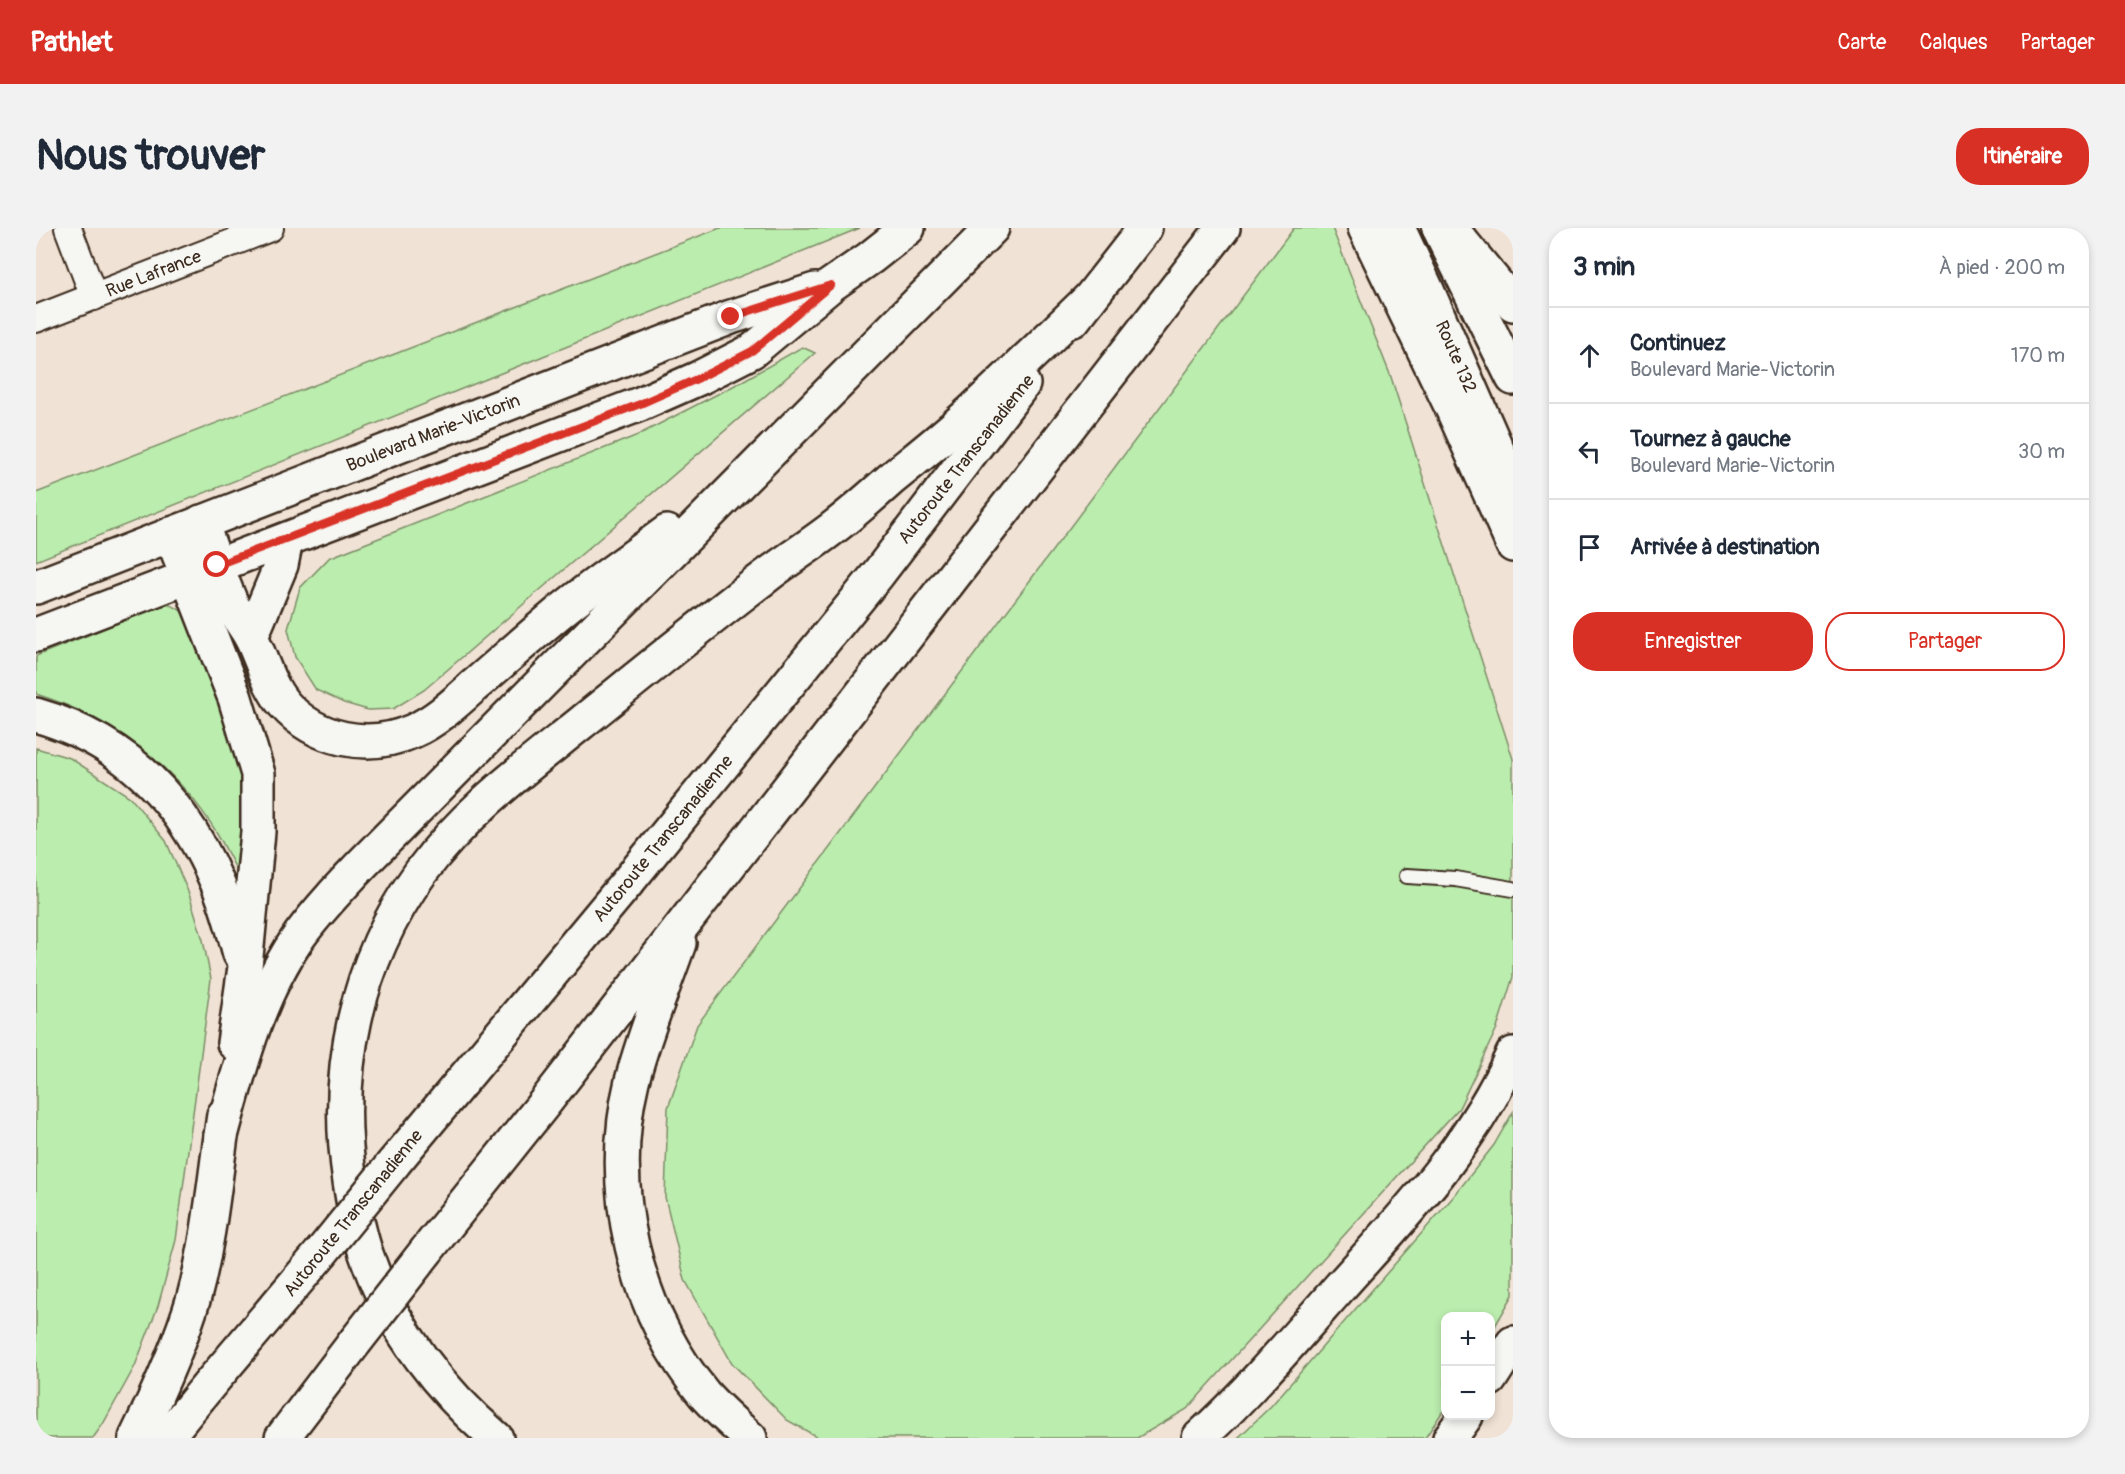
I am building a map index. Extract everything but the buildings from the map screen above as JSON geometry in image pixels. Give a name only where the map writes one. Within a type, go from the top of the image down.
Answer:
[{"type":"main road","name":"Boulevard Marie-Victorin","points":[[36,635],[640,404],[699,378],[752,351],[831,285],[908,228]]},
{"type":"main road","points":[[221,1136],[245,1048],[274,979],[300,935],[318,913],[364,862],[992,228]]},
{"type":"main road","name":"Autoroute Transcanadienne","points":[[166,1438],[208,1384],[320,1254],[626,884],[855,601],[1145,228]]},
{"type":"main road","points":[[282,1438],[1223,228]]},
{"type":"main road","points":[[1365,228],[1453,410],[1513,545]]},
{"type":"main road","name":"Route 132","points":[[1398,228],[1513,486]]},
{"type":"main road","points":[[1439,228],[1513,378]]},
{"type":"main road","points":[[1451,228],[1513,304]]},
{"type":"main road","name":"Boulevard Marie-Victorin","points":[[36,587],[731,317],[831,285]]},
{"type":"main road","points":[[496,1438],[457,1402],[406,1335],[380,1289],[357,1222],[346,1149],[344,1117],[346,1063],[360,994],[383,936],[421,873],[456,830],[491,796],[765,577],[834,527],[970,412],[1087,302]]},
{"type":"main road","points":[[171,534],[235,612],[251,637],[265,672],[282,702],[313,728],[338,738],[379,741],[414,730],[439,715],[563,609],[753,468]]},
{"type":"main road","points":[[136,1438],[173,1353],[194,1297],[205,1243],[245,967],[258,832],[258,774],[235,698],[202,571],[201,522]]},
{"type":"main road","points":[[251,637],[280,565],[286,540]]},
{"type":"main road","points":[[36,715],[91,737],[120,755],[159,788],[191,831],[217,882],[245,967]]},
{"type":"main road","points":[[688,918],[632,1082],[622,1165],[626,1211],[642,1279],[672,1349],[705,1395],[750,1438]]},
{"type":"main road","points":[[1198,1438],[1251,1388],[1432,1184],[1476,1124],[1513,1054]]},
{"type":"main road","points":[[1495,1372],[1513,1343]]},
{"type":"main road","points":[[1450,1438],[1463,1420]]},
{"type":"street","points":[[68,228],[94,297]]},
{"type":"street","name":"Rue Lafrance","points":[[36,319],[270,228]]},
{"type":"lane","points":[[1407,876],[1455,879],[1513,889]]},
{"type":"green space","points":[[720,228],[860,228],[36,561],[36,493]]},
{"type":"green space","points":[[1294,228],[1332,228],[1391,377],[1513,759],[1513,977],[1497,1028],[1459,1108],[1187,1409],[1137,1438],[819,1438],[787,1420],[732,1363],[685,1280],[665,1197],[668,1108],[697,1025]]},
{"type":"green space","points":[[802,347],[815,353],[424,690],[393,709],[368,710],[344,703],[316,690],[295,657],[288,629],[300,588],[329,558],[638,435],[739,383]]},
{"type":"green space","points":[[165,604],[181,611],[192,624],[236,747],[242,782],[240,859],[236,869],[217,833],[200,808],[161,765],[116,731],[90,716],[36,694],[36,656]]},
{"type":"green space","points":[[36,748],[70,758],[130,797],[166,841],[189,894],[203,940],[211,979],[176,1240],[158,1306],[135,1366],[93,1438],[36,1438]]},
{"type":"green space","points":[[1513,1112],[1513,1295],[1495,1326],[1495,1312],[1441,1312],[1441,1414],[1425,1438],[1238,1438],[1271,1406],[1454,1196],[1494,1145]]},
{"type":"route","points":[[217,565],[640,404],[699,378],[752,351],[831,285],[731,317]]}]
